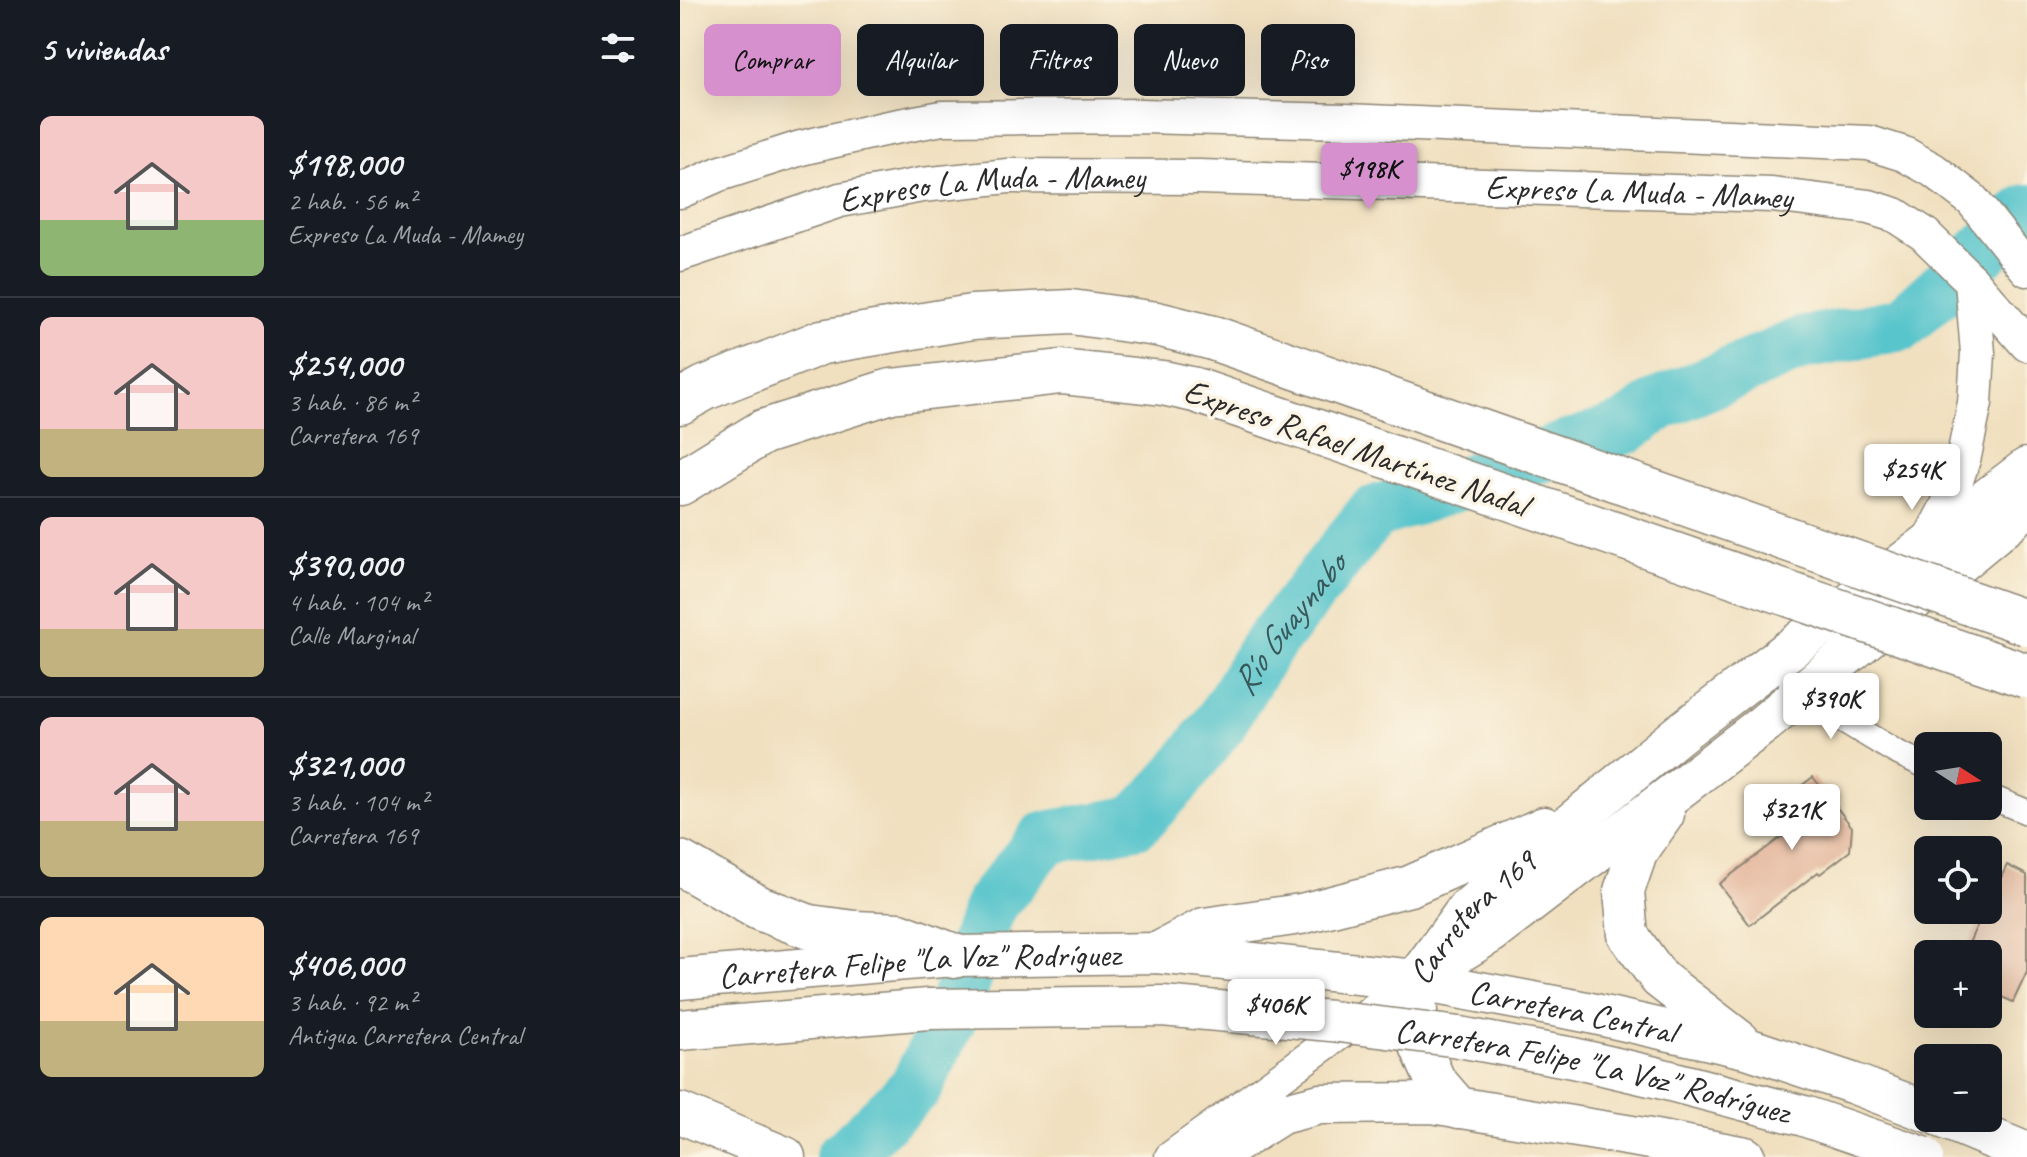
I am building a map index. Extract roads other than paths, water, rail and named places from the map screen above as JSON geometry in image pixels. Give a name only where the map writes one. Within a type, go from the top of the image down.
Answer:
[{"type":"highway","name":"Expreso Rafael Martínez Nadal","points":[[680,402],[705,388],[822,342],[972,317],[1071,312],[1157,324],[1213,338],[2027,623]]},
{"type":"highway","name":"Expreso Rafael Martínez Nadal","points":[[680,483],[763,432],[891,391],[1061,372],[1163,383],[1195,390],[2027,676]]},
{"type":"highway","points":[[680,516],[834,410]]},
{"type":"highway","name":"Carretera 169","points":[[1415,980],[1467,909],[1679,734],[2027,468]]},
{"type":"highway","name":"Carretera 169","points":[[1415,980],[1491,933],[1683,786],[2027,507]]},
{"type":"highway","points":[[1683,786],[1637,853],[1624,891],[1628,935],[1660,979],[1750,1049]]},
{"type":"highway","points":[[1157,953],[1204,928],[1301,914],[1410,886],[1554,822],[1582,814]]},
{"type":"highway","points":[[680,863],[759,908],[809,927],[899,935],[954,956]]},
{"type":"highway","name":"Carretera Central","points":[[1157,953],[1415,980],[1586,1012],[1750,1049],[1914,1107]]},
{"type":"highway","name":"Carretera Felipe \"La Voz\" Rodríguez","points":[[680,979],[954,956],[1157,953]]},
{"type":"highway","points":[[1415,980],[1420,1046],[1435,1080],[1459,1108]]},
{"type":"highway","name":"Carretera Felipe \"La Voz\" Rodríguez","points":[[680,1030],[928,1009],[1162,1006],[1331,1021],[1459,1037],[1573,1058],[1804,1116],[1923,1157]]},
{"type":"highway","points":[[1203,1157],[1227,1148],[1281,1114],[1320,1104],[1432,1103],[1745,1157]]},
{"type":"highway","points":[[680,1113],[785,1157]]},
{"type":"highway","points":[[1977,1132],[2027,1153]]},
{"type":"main road","name":"Expreso La Muda - Mamey","points":[[680,191],[719,174],[801,148],[942,118],[1141,116],[1346,121],[1869,143],[1904,154],[1933,170],[1972,200],[2027,269]]},
{"type":"main road","name":"Expreso La Muda - Mamey","points":[[680,254],[840,200],[922,185],[1008,176],[1199,177],[1757,194],[1833,201],[1895,215],[1924,234],[1972,281],[2027,344]]},
{"type":"main road","points":[[1927,545],[1948,505],[1964,456],[1975,403],[1978,353],[1972,281]]},
{"type":"street","points":[[1769,664],[1800,694],[1914,760]]},
{"type":"street","points":[[2002,802],[2027,812]]},
{"type":"street","points":[[1170,1157],[1415,980]]},
{"type":"waterway","name":"Río Guaynabo","points":[[842,1157],[915,1088],[953,1013],[990,905],[1045,838],[1136,822],[1176,780],[1218,726],[1264,650],[1373,513],[1627,427],[1659,404],[1803,343],[1902,324],[2027,211]]}]
